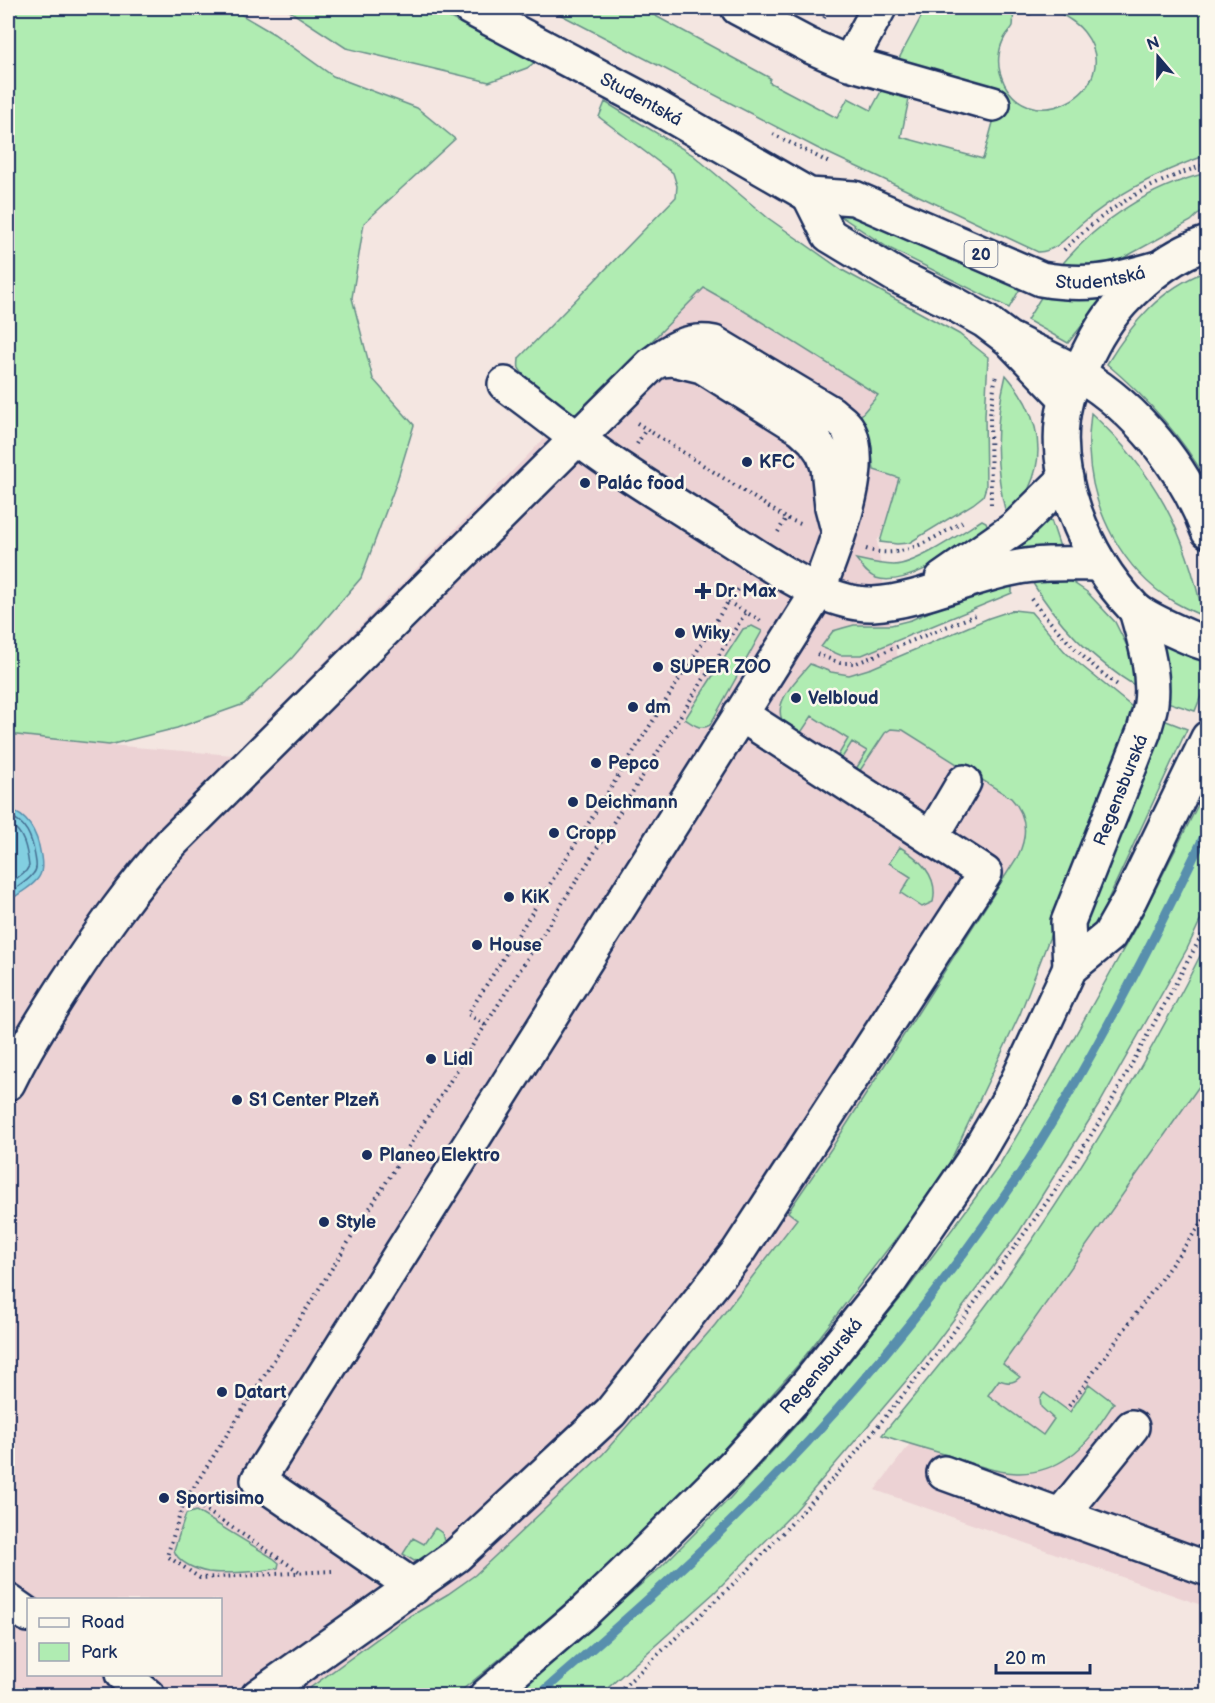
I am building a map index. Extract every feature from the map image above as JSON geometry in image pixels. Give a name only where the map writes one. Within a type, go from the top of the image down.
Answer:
[{"type":"main road","name":"Studentská","points":[[470,8],[642,99],[809,195],[854,198],[1041,279],[1089,284],[1114,281],[1158,268]]},
{"type":"main road","points":[[738,8],[810,46],[849,63],[993,104]]},
{"type":"main road","points":[[849,63],[879,8]]},
{"type":"main road","points":[[809,195],[829,235],[897,276],[970,312],[1072,386],[1119,404],[1152,437],[1188,490],[1208,531]]},
{"type":"main road","name":"Studentská","points":[[1208,243],[1179,255],[1158,268],[1126,298],[1106,321],[1072,386],[1061,431],[1061,453],[1066,478],[1084,535],[1100,564],[1136,610],[1194,640],[1208,644]]},
{"type":"main road","points":[[8,1083],[26,1046],[91,945],[140,878],[181,833],[651,364],[673,359],[702,366],[801,428],[814,440],[823,453],[828,467],[837,535],[818,592],[258,1480],[414,1587]]},
{"type":"main road","points":[[505,384],[620,469],[761,559],[818,592],[850,602],[871,604],[921,594],[1012,568],[1045,563],[1100,564]]},
{"type":"main road","points":[[921,594],[1015,528],[1066,478]]},
{"type":"main road","name":"Regensburská","points":[[1071,968],[1068,922],[1144,731],[1151,703],[1151,679],[1146,648],[1136,610]]},
{"type":"main road","points":[[258,1695],[456,1556],[611,1412],[738,1252],[985,873],[740,714]]},
{"type":"main road","name":"Regensburská","points":[[486,1695],[584,1612],[734,1465],[806,1386],[891,1280],[972,1162],[1010,1097],[1071,968],[1109,936],[1208,738]]},
{"type":"main road","points":[[931,838],[964,782]]},
{"type":"main road","points":[[1060,1516],[1132,1427]]},
{"type":"main road","points":[[944,1473],[1208,1569]]},
{"type":"main road","points":[[8,1601],[27,1614]]},
{"type":"main road","points":[[124,1676],[148,1695]]},
{"type":"path","points":[[1028,8],[1032,16]]},
{"type":"path","points":[[769,131],[831,163]]},
{"type":"path","points":[[1059,255],[1102,215],[1125,199],[1155,183],[1208,164]]},
{"type":"path","points":[[610,406],[786,518],[837,535],[878,553],[901,553],[933,539],[972,516]]},
{"type":"path","points":[[746,612],[485,1025],[468,1014],[728,602],[761,559],[786,518]]},
{"type":"path","points":[[1029,596],[1053,627],[1078,652],[1129,693],[1151,703]]},
{"type":"path","points":[[614,1695],[648,1666],[757,1561],[851,1459],[947,1341],[1054,1192],[1104,1115],[1208,924]]},
{"type":"path","points":[[1069,1406],[1208,1214]]},
{"type":"path","points":[[187,1498],[300,1572]]},
{"type":"shaded area","points":[[701,279],[921,413],[888,525],[877,541],[891,633],[904,677],[1085,744],[892,1103],[659,1399],[464,1592],[314,1695],[8,1696],[8,734],[233,755]]},
{"type":"shaded area","points":[[1207,1043],[1207,1607],[875,1490],[1075,1227]]},
{"type":"green space","points":[[8,8],[230,8],[274,34],[333,76],[417,108],[455,139],[364,223],[352,298],[373,379],[414,425],[396,484],[361,578],[292,658],[244,704],[177,728],[109,745],[8,734]]},
{"type":"green space","points":[[285,8],[431,8],[535,62],[527,68],[489,82],[346,48]]},
{"type":"green space","points":[[548,8],[641,8],[770,78],[769,82],[837,118],[848,98],[871,110],[885,84],[909,99],[901,137],[983,159],[1000,97],[896,64],[926,8],[1013,8],[1013,26],[1000,50],[1000,72],[1012,94],[1028,106],[1048,108],[1067,102],[1083,90],[1093,74],[1094,54],[1081,28],[1051,8],[1207,8],[1207,155],[1157,175],[1109,202],[1066,239],[1051,249],[1038,252],[817,148]]},
{"type":"green space","points":[[605,102],[693,155],[768,218],[842,270],[959,334],[988,357],[985,416],[986,487],[983,496],[909,543],[880,542],[899,478],[874,470],[869,444],[857,420],[878,395],[704,288],[585,413],[576,415],[571,412],[522,373],[519,358],[676,197],[677,186],[673,173],[599,117]]},
{"type":"green space","points":[[1207,173],[1207,206],[1191,221],[1116,262],[1097,267],[1058,269],[1089,236],[1125,209],[1164,187]]},
{"type":"green space","points":[[830,203],[1021,287],[1009,308],[887,247],[833,211]]},
{"type":"green space","points":[[1208,271],[1207,481],[1186,448],[1162,418],[1107,364],[1137,321],[1149,308],[1175,287]]},
{"type":"green space","points":[[1043,294],[1107,294],[1068,343],[1027,320]]},
{"type":"green space","points":[[1006,375],[1024,400],[1038,442],[1035,473],[1029,488],[1007,518],[1000,482],[997,446],[999,411]]},
{"type":"green space","points":[[1091,413],[1133,458],[1165,505],[1187,557],[1203,616],[1174,602],[1156,589],[1125,556],[1113,536],[1103,516],[1091,472],[1089,441]]},
{"type":"green space","points":[[1047,518],[1051,520],[1060,547],[1018,558],[1013,543]]},
{"type":"green space","points":[[982,520],[986,522],[989,530],[934,564],[903,577],[889,580],[873,577],[856,559],[894,565],[904,563],[939,547]]},
{"type":"green space","points":[[1052,575],[1072,582],[1087,592],[1115,622],[1131,654],[1137,687],[1105,665],[1076,639],[1051,610],[1029,577]]},
{"type":"green space","points":[[1009,581],[1012,593],[862,655],[840,655],[821,647],[833,631],[854,625],[891,625],[911,620],[956,600]]},
{"type":"green space","points":[[1013,610],[1031,612],[1066,653],[1137,711],[1020,1014],[949,1164],[911,1219],[798,1365],[722,1451],[620,1555],[548,1619],[456,1695],[299,1696],[399,1623],[475,1575],[603,1454],[715,1325],[797,1219],[788,1212],[833,1146],[1018,856],[1023,840],[1024,825],[1020,811],[1011,798],[903,730],[891,729],[885,733],[857,775],[856,769],[867,751],[852,742],[840,761],[836,759],[848,739],[812,716],[798,737],[787,728],[781,719],[780,710],[783,700],[794,682],[810,664],[831,672],[849,675],[872,668]]},
{"type":"green space","points":[[752,626],[762,631],[710,725],[700,727],[694,725],[685,719],[743,629]]},
{"type":"green space","points":[[1153,633],[1207,664],[1207,681],[1195,711],[1164,701]]},
{"type":"green space","points":[[1161,719],[1187,729],[1086,947],[1076,946]]},
{"type":"green space","points":[[1207,787],[1208,817],[1203,835],[1106,1024],[1022,1165],[927,1299],[821,1425],[709,1540],[535,1695],[512,1696],[660,1568],[730,1498],[810,1410],[908,1289],[998,1167],[1048,1084],[1142,916]]},
{"type":"green space","points":[[1207,833],[1207,906],[1187,949],[1100,1103],[1019,1232],[918,1367],[796,1510],[714,1593],[600,1695],[541,1695],[700,1555],[834,1416],[917,1318],[1000,1207],[1073,1091],[1159,932]]},
{"type":"green space","points":[[900,847],[921,863],[926,870],[933,885],[933,902],[922,907],[901,893],[911,877],[889,863]]},
{"type":"green space","points":[[1207,942],[1207,1075],[1003,1364],[1020,1377],[1010,1382],[999,1380],[988,1395],[1043,1435],[1054,1419],[1041,1407],[1040,1398],[1044,1393],[1070,1412],[1089,1384],[1114,1403],[1094,1432],[1077,1451],[1054,1465],[1038,1471],[1023,1473],[992,1469],[882,1435],[943,1361],[1030,1244],[1111,1118],[1161,1031]]},
{"type":"green space","points":[[196,1511],[273,1558],[279,1563],[278,1568],[253,1572],[214,1573],[183,1562],[174,1550],[186,1514]]},
{"type":"green space","points":[[435,1528],[442,1533],[444,1541],[426,1558],[414,1561],[403,1554],[413,1538],[424,1544]]},
{"type":"water","points":[[8,810],[22,816],[32,827],[38,841],[42,870],[34,883],[8,902]]},
{"type":"waterway","points":[[538,1696],[682,1568],[763,1489],[863,1380],[925,1304],[1010,1188],[1075,1084],[1121,1000],[1208,828]]},
{"type":"place","name":"KFC","points":[[747,462]]},
{"type":"place","name":"Palác food","points":[[585,483]]},
{"type":"place","name":"Dr. Max","points":[[703,591]]},
{"type":"place","name":"Wiky","points":[[680,633]]},
{"type":"place","name":"SUPER ZOO","points":[[658,667]]},
{"type":"place","name":"Velbloud","points":[[796,698]]},
{"type":"place","name":"dm","points":[[633,707]]},
{"type":"place","name":"Pepco","points":[[596,763]]},
{"type":"place","name":"Deichmann","points":[[573,802]]},
{"type":"place","name":"Cropp","points":[[554,833]]},
{"type":"place","name":"KiK","points":[[509,897]]},
{"type":"place","name":"House","points":[[477,945]]},
{"type":"place","name":"Lidl","points":[[431,1059]]},
{"type":"place","name":"S1 Center Plzeň","points":[[237,1100]]},
{"type":"place","name":"Planeo Elektro","points":[[367,1155]]},
{"type":"place","name":"Style","points":[[324,1222]]},
{"type":"place","name":"Datart","points":[[222,1392]]},
{"type":"place","name":"Sportisimo","points":[[164,1498]]}]
